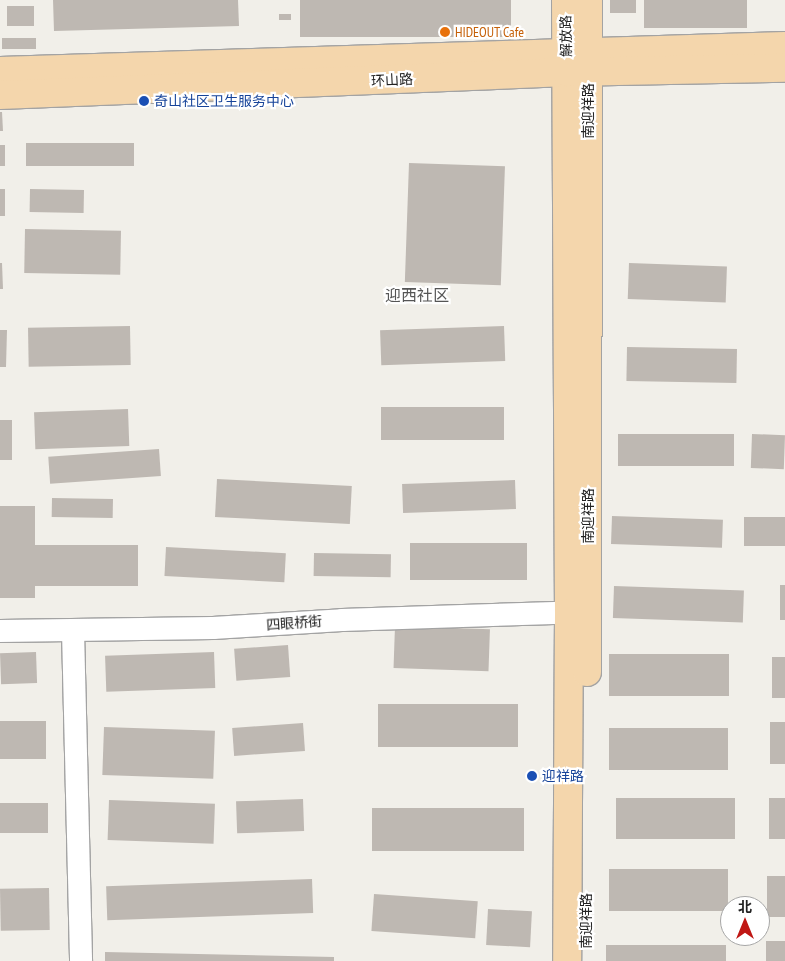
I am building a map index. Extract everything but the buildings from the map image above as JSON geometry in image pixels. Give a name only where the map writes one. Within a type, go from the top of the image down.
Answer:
[{"type":"main road","name":"解放路","points":[[566,0],[577,62]]},
{"type":"main road","name":"解放路","points":[[577,62],[588,0]]},
{"type":"main road","name":"环山路","points":[[0,95],[577,62],[785,46]]},
{"type":"main road","name":"环山路","points":[[0,71],[577,62],[785,68]]},
{"type":"main road","name":"南迎祥路","points":[[577,62],[578,612],[586,961]]},
{"type":"main road","name":"南迎祥路","points":[[567,961],[578,612]]},
{"type":"street","name":"四眼桥街","points":[[0,631],[213,628],[342,620],[578,612]]},
{"type":"street","points":[[73,631],[81,961]]},
{"type":"place","name":"HIDEOUT Cafe","points":[[445,32]]},
{"type":"place","name":"奇山社区卫生服务中心","points":[[144,101]]},
{"type":"place","name":"迎祥路","points":[[532,776]]},
{"type":"district","name":"迎西社区","points":[[417,295]]}]
